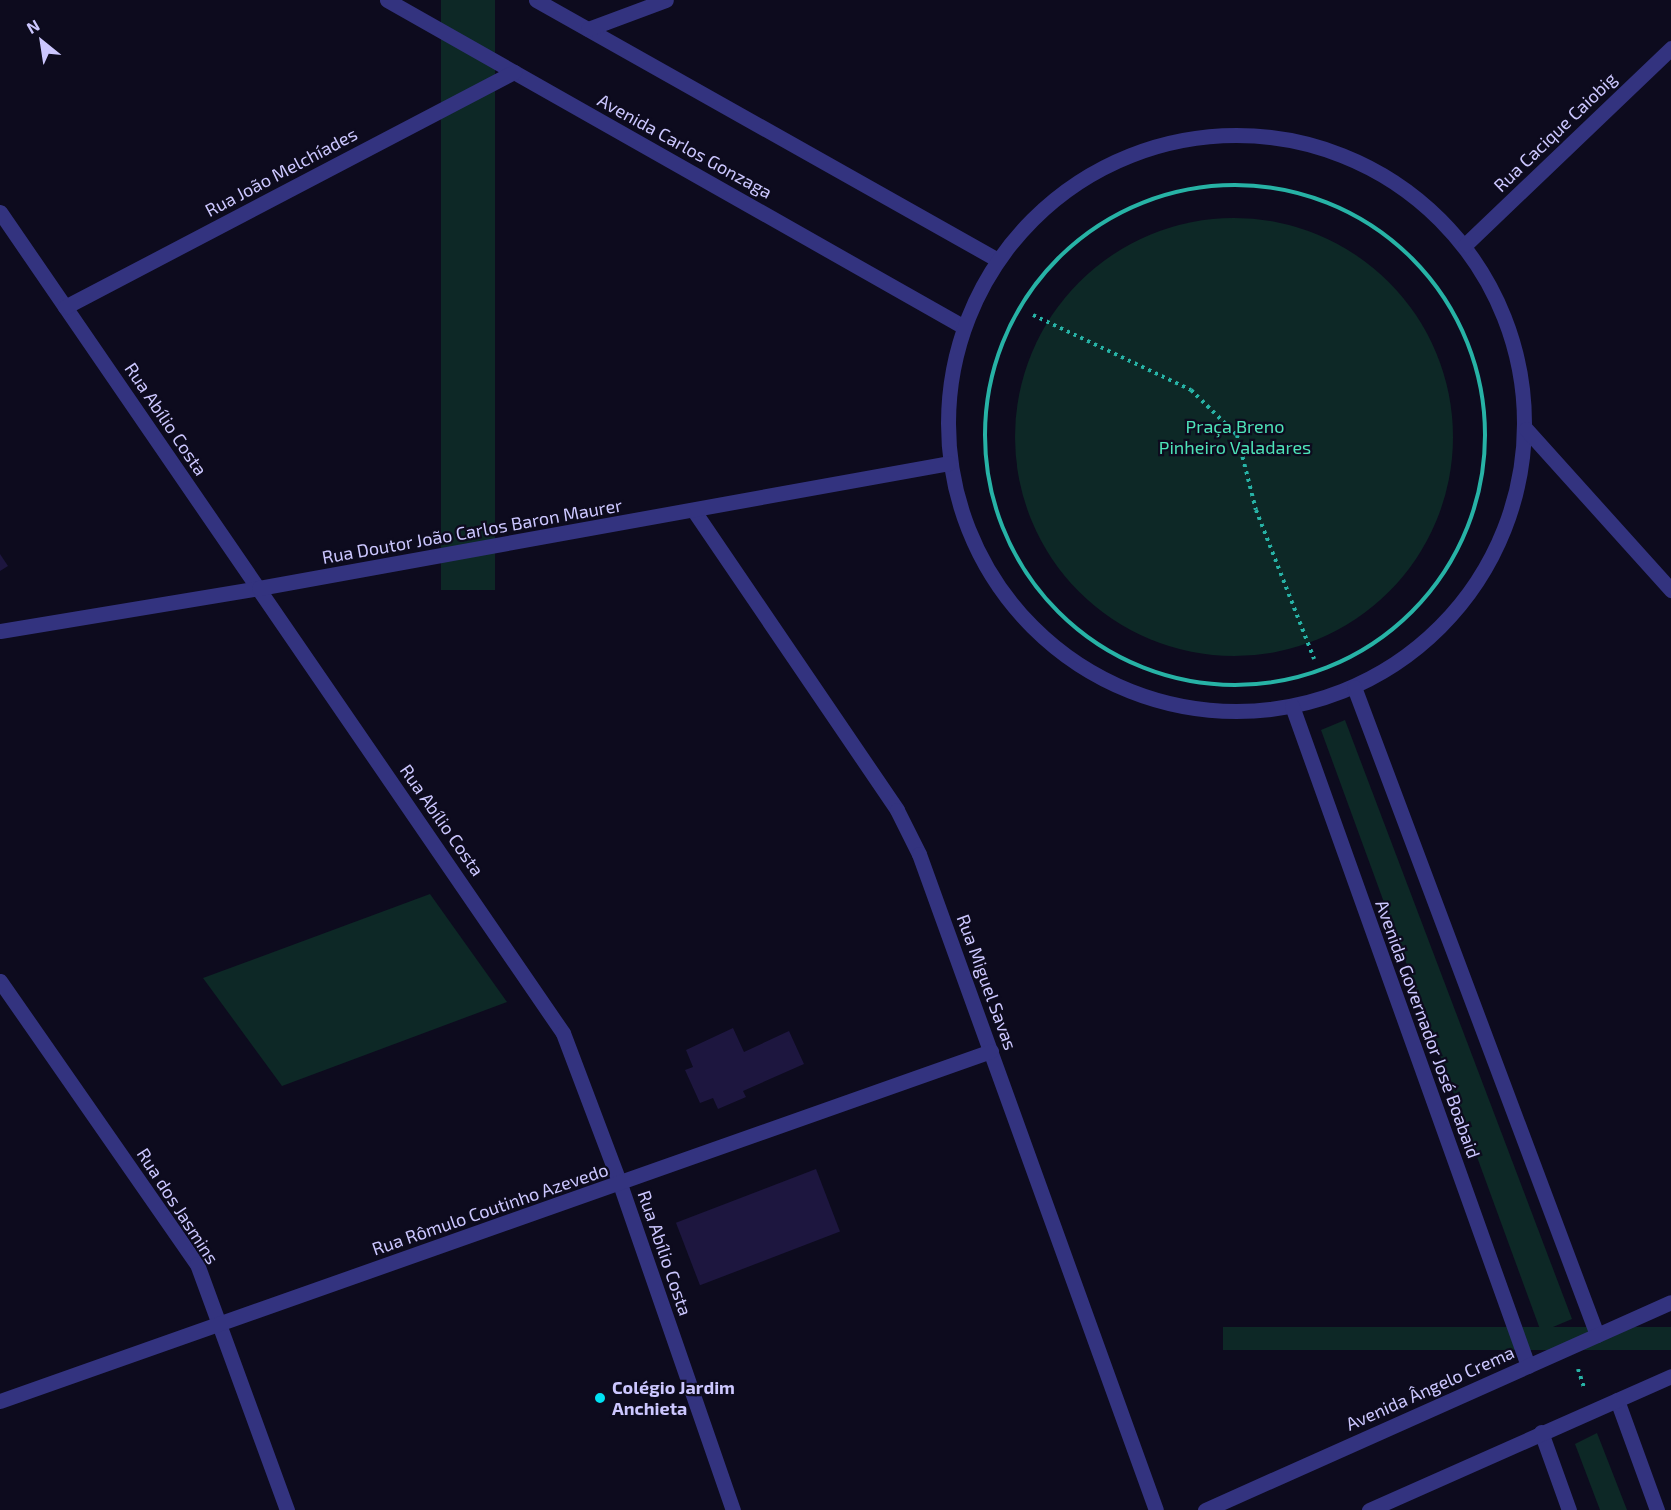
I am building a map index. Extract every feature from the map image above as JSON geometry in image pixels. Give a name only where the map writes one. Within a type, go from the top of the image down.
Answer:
[{"type":"street","name":"Avenida Carlos Gonzaga","points":[[387,0],[964,327]]},
{"type":"street","points":[[536,0],[998,260]]},
{"type":"street","points":[[588,29],[666,0]]},
{"type":"street","name":"Rua Cacique Caiobig","points":[[1466,244],[1671,48]]},
{"type":"street","name":"Rua João Melchíades","points":[[65,307],[514,72]]},
{"type":"street","points":[[1267,135],[1342,153],[1410,190],[1466,244],[1500,301],[1520,363],[1526,429],[1517,494],[1488,563],[1458,608],[1410,653],[1354,687],[1292,706],[1233,712],[1174,705],[1119,687],[1068,658],[1023,620],[988,573],[963,520],[949,463],[948,394],[964,327],[982,286],[998,260],[1050,202],[1115,161],[1189,138],[1267,135]]},
{"type":"street","name":"Rua Abílio Costa","points":[[0,212],[563,1033],[620,1184],[734,1510]]},
{"type":"street","points":[[1526,429],[1671,590]]},
{"type":"street","name":"Rua Doutor João Carlos Baron Maurer","points":[[0,631],[694,511],[949,463]]},
{"type":"street","name":"Rua Miguel Savas","points":[[694,511],[897,810],[919,854],[1156,1510]]},
{"type":"street","points":[[1354,687],[1597,1335]]},
{"type":"street","name":"Avenida Governador José Boabaid","points":[[1292,706],[1528,1366]]},
{"type":"street","name":"Rua dos Jasmins","points":[[0,981],[197,1264],[287,1510]]},
{"type":"street","name":"Rua Rômulo Coutinho Azevedo","points":[[0,1401],[620,1184],[991,1051]]},
{"type":"street","name":"Avenida Ângelo Crema","points":[[1214,1508],[1671,1302]]},
{"type":"street","points":[[1369,1510],[1671,1376]]},
{"type":"street","points":[[1617,1400],[1657,1510]]},
{"type":"street","points":[[1541,1432],[1569,1510]]},
{"type":"path","points":[[1216,186],[1263,187],[1310,196],[1354,214],[1394,241],[1428,274],[1459,322],[1479,375],[1486,432],[1481,483],[1465,533],[1440,578],[1406,618],[1364,649],[1317,671],[1273,682],[1227,685],[1182,680],[1138,666],[1097,645],[1062,617],[1032,582],[1008,544],[993,501],[985,456],[986,405],[998,354],[1020,308],[1048,269],[1083,237],[1124,211],[1169,194],[1216,186]]},
{"type":"path","points":[[1033,315],[1191,390],[1237,435],[1256,510],[1314,659]]},
{"type":"path","points":[[1570,1347],[1593,1410]]},
{"type":"green space","points":[[441,0],[495,0],[495,590],[441,590]]},
{"type":"green space","name":"Praça Breno Pinheiro Valadares","points":[[1234,218],[1277,222],[1318,234],[1356,255],[1389,282],[1416,315],[1437,353],[1449,394],[1453,437],[1449,480],[1437,521],[1416,559],[1389,592],[1356,619],[1318,640],[1277,652],[1234,656],[1191,652],[1150,640],[1112,619],[1079,592],[1052,559],[1031,521],[1019,480],[1015,437],[1019,394],[1031,353],[1052,315],[1079,282],[1112,255],[1150,234],[1191,222]]},
{"type":"green space","points":[[1345,720],[1572,1319],[1541,1332],[1321,730]]},
{"type":"green space","points":[[430,894],[507,1002],[282,1086],[203,978]]},
{"type":"green space","points":[[1223,1327],[1671,1327],[1671,1350],[1223,1350]]},
{"type":"green space","points":[[1597,1433],[1627,1510],[1600,1510],[1575,1444]]},
{"type":"building","points":[[0,554],[8,566],[0,571]]},
{"type":"building","points":[[733,1028],[744,1052],[789,1031],[804,1064],[743,1091],[746,1097],[718,1109],[713,1098],[700,1103],[685,1070],[693,1067],[686,1050]]},
{"type":"building","points":[[816,1169],[840,1232],[700,1285],[676,1223]]},
{"type":"place","name":"Colégio Jardim Anchieta","points":[[600,1398]]}]
